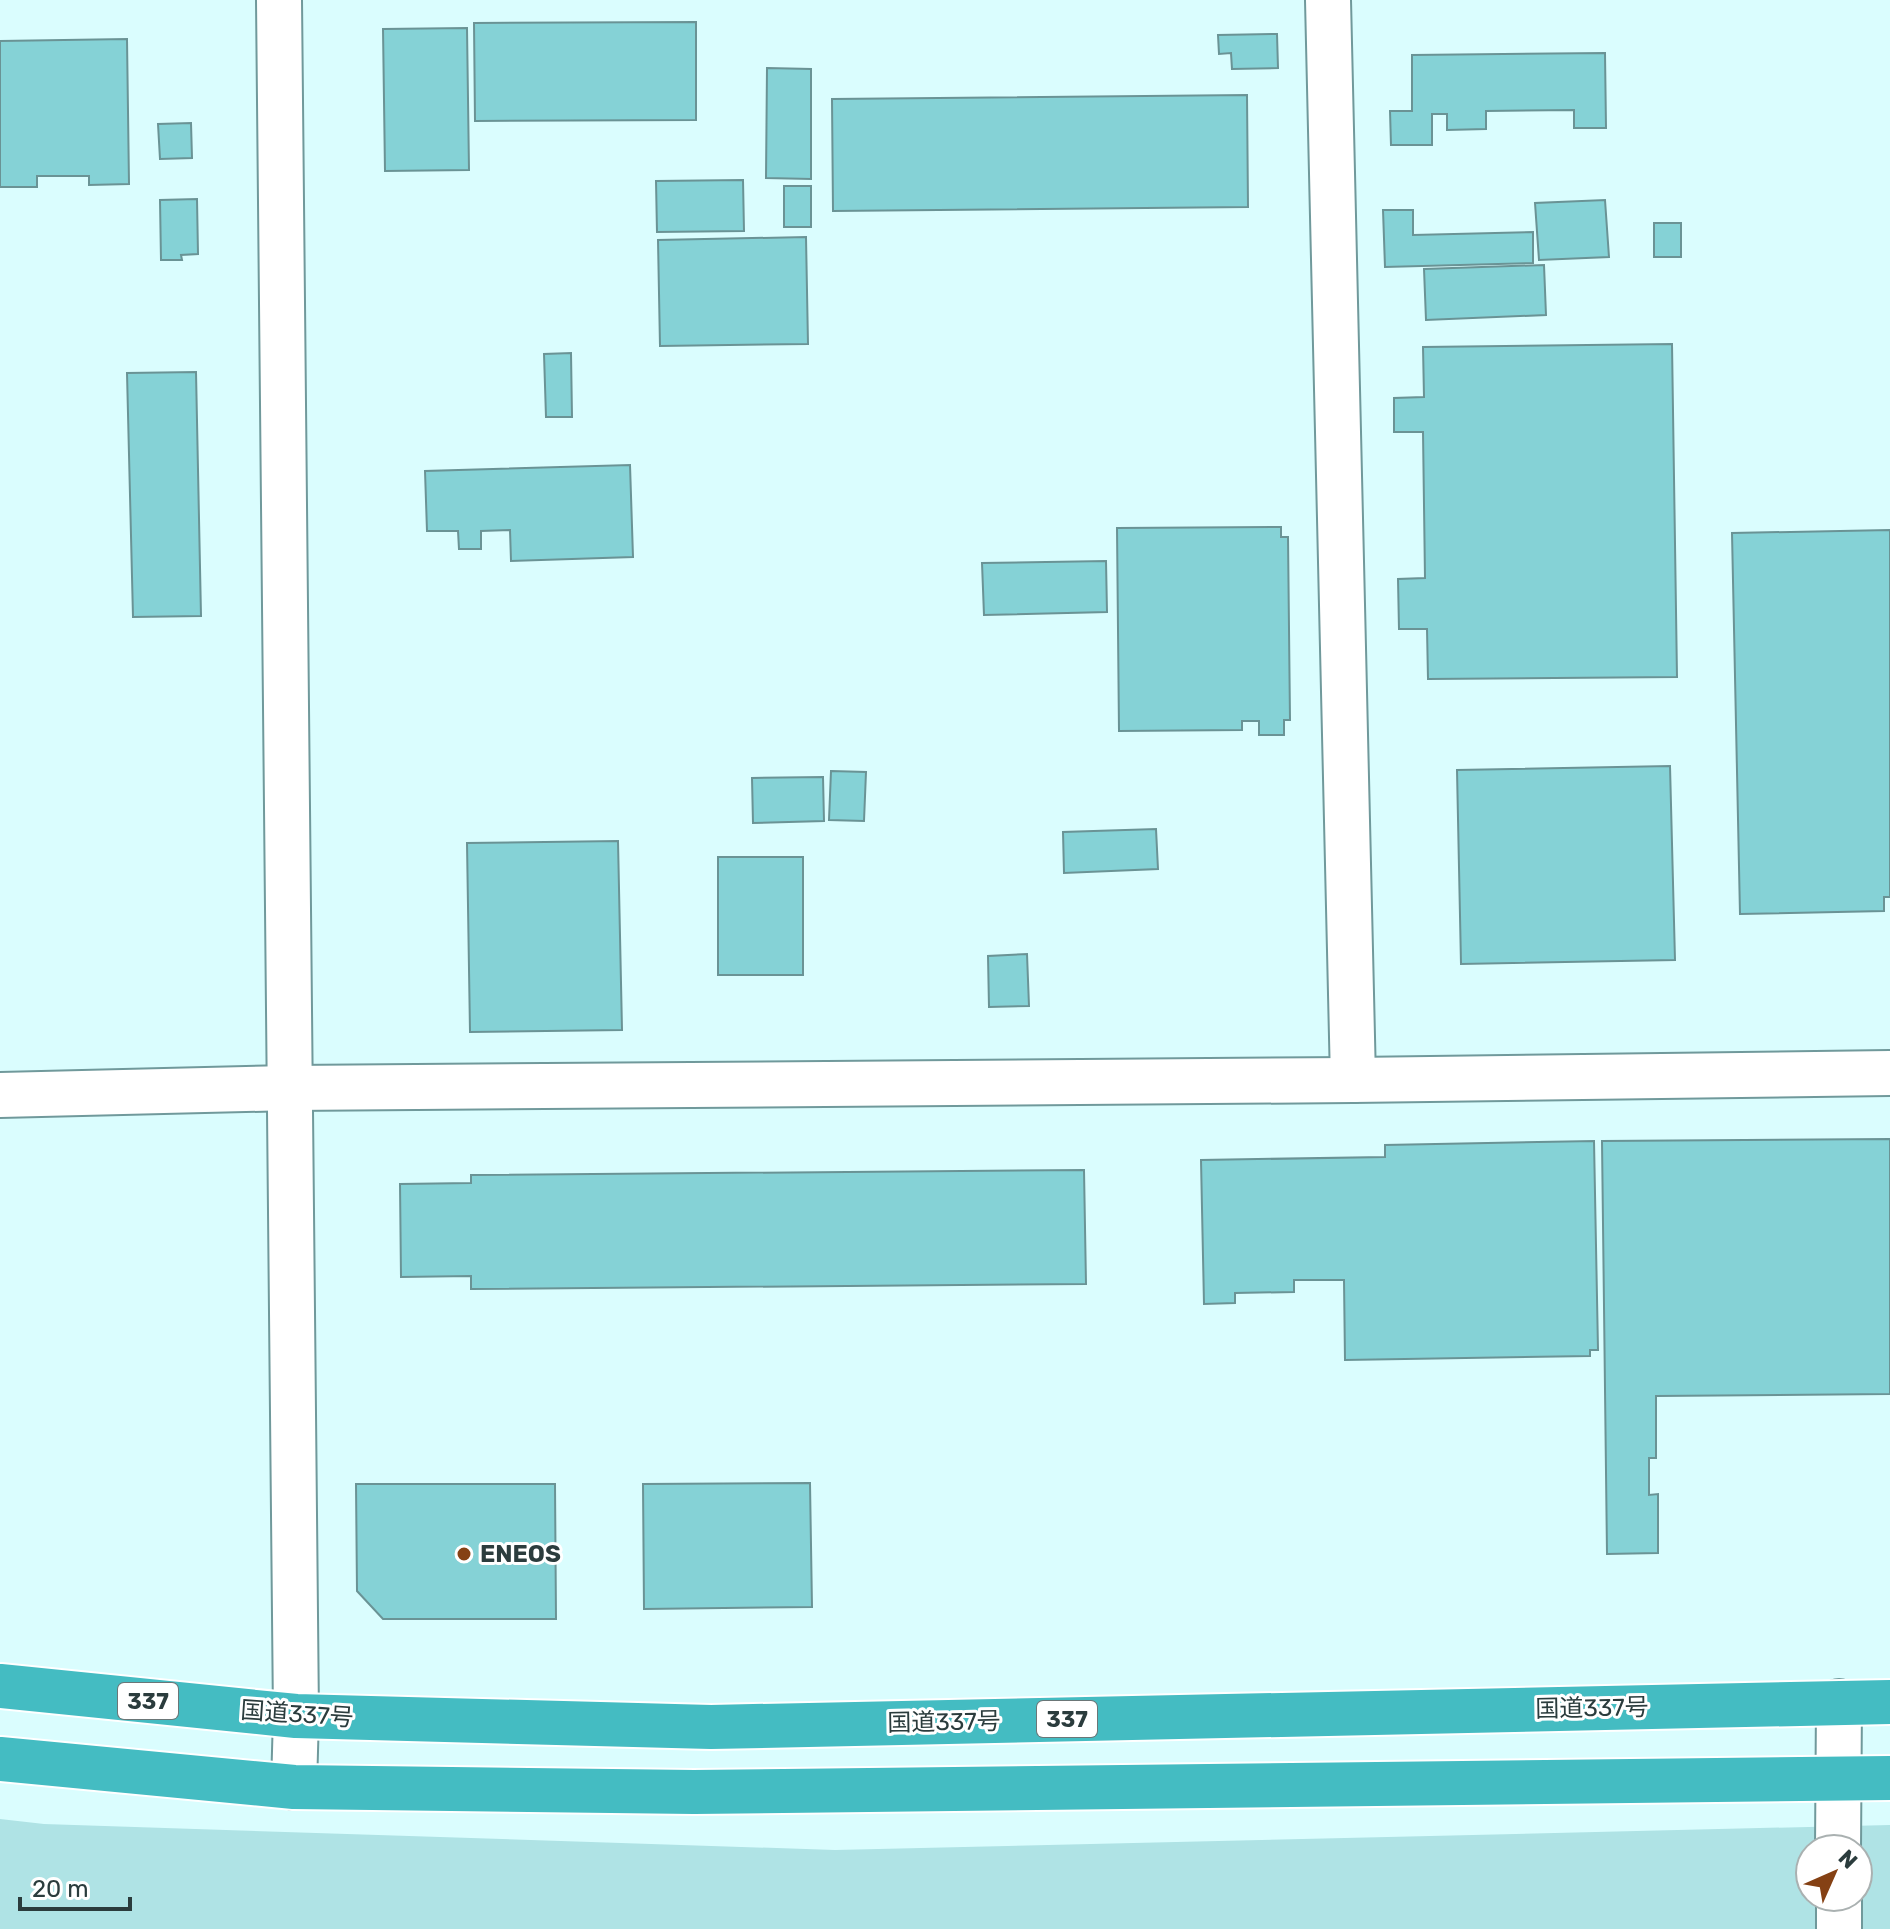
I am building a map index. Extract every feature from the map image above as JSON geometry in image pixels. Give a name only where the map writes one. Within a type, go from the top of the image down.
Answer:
[{"type":"highway","name":"国道337号","points":[[0,1686],[296,1716],[711,1727],[1890,1702]]},
{"type":"highway","points":[[0,1759],[294,1787],[694,1792],[1890,1778]]},
{"type":"street","points":[[279,0],[296,1716],[294,1787]]},
{"type":"street","points":[[1328,0],[1353,1080]]},
{"type":"street","points":[[0,1095],[290,1088],[1890,1073]]},
{"type":"street","points":[[1838,1833],[1839,1702]]},
{"type":"shaded area","points":[[0,1819],[44,1824],[835,1850],[1890,1825],[1890,1929],[0,1929]]},
{"type":"building","points":[[696,22],[696,120],[475,121],[474,23]]},
{"type":"building","points":[[467,28],[469,170],[385,171],[383,29]]},
{"type":"building","points":[[1277,34],[1278,68],[1232,69],[1231,53],[1219,54],[1218,35]]},
{"type":"building","points":[[127,39],[129,184],[89,185],[89,176],[37,176],[37,187],[0,187],[0,41]]},
{"type":"building","points":[[1605,53],[1606,128],[1574,128],[1574,110],[1486,111],[1486,129],[1447,130],[1447,114],[1432,114],[1432,145],[1391,145],[1390,111],[1412,111],[1412,55]]},
{"type":"building","points":[[767,68],[811,69],[811,179],[766,178]]},
{"type":"building","points":[[1247,95],[1248,207],[833,211],[832,99]]},
{"type":"building","points":[[191,123],[192,158],[160,159],[158,124]]},
{"type":"building","points":[[743,180],[744,231],[657,232],[656,181]]},
{"type":"building","points":[[784,186],[811,186],[811,227],[784,227]]},
{"type":"building","points":[[197,199],[198,254],[181,255],[182,260],[161,260],[160,200]]},
{"type":"building","points":[[1605,200],[1609,257],[1539,260],[1535,203]]},
{"type":"building","points":[[1383,210],[1413,210],[1413,235],[1533,232],[1533,263],[1385,267]]},
{"type":"building","points":[[1654,223],[1681,223],[1681,257],[1654,257]]},
{"type":"building","points":[[806,237],[808,344],[660,346],[658,240]]},
{"type":"building","points":[[1544,265],[1546,315],[1426,320],[1424,269]]},
{"type":"building","points":[[1672,344],[1677,677],[1428,679],[1427,629],[1399,629],[1398,579],[1425,578],[1423,432],[1394,432],[1394,398],[1424,397],[1423,347]]},
{"type":"building","points":[[571,353],[572,417],[546,417],[544,354]]},
{"type":"building","points":[[196,372],[201,616],[133,617],[127,373]]},
{"type":"building","points":[[630,465],[633,557],[511,561],[510,530],[481,531],[481,549],[459,549],[458,531],[427,531],[425,471]]},
{"type":"building","points":[[1281,527],[1281,537],[1288,537],[1290,720],[1284,720],[1284,735],[1259,735],[1259,721],[1242,721],[1242,730],[1119,731],[1117,528]]},
{"type":"building","points":[[1890,530],[1890,897],[1884,897],[1884,911],[1740,914],[1732,533]]},
{"type":"building","points":[[1106,561],[1107,612],[984,615],[982,563]]},
{"type":"building","points":[[1670,766],[1675,960],[1461,964],[1457,770]]},
{"type":"building","points":[[831,771],[866,772],[864,821],[829,820]]},
{"type":"building","points":[[823,777],[824,821],[753,823],[752,778]]},
{"type":"building","points":[[1156,829],[1158,869],[1064,873],[1063,832]]},
{"type":"building","points":[[618,841],[622,1030],[470,1032],[467,843]]},
{"type":"building","points":[[718,857],[803,857],[803,975],[718,975]]},
{"type":"building","points":[[1027,954],[1029,1006],[989,1007],[988,956]]},
{"type":"building","points":[[1890,1139],[1890,1394],[1656,1396],[1656,1458],[1649,1458],[1649,1495],[1658,1494],[1658,1553],[1607,1554],[1602,1141]]},
{"type":"building","points":[[1594,1141],[1598,1350],[1590,1350],[1590,1356],[1345,1360],[1344,1280],[1294,1280],[1294,1292],[1235,1293],[1235,1303],[1204,1304],[1201,1160],[1385,1157],[1385,1145]]},
{"type":"building","points":[[1084,1170],[1086,1284],[471,1289],[471,1276],[401,1277],[400,1184],[471,1183],[471,1175]]},
{"type":"building","points":[[810,1483],[812,1607],[644,1609],[643,1484]]},
{"type":"building","points":[[356,1484],[555,1484],[556,1619],[383,1619],[357,1591]]},
{"type":"place","name":"ENEOS","points":[[464,1554]]}]
